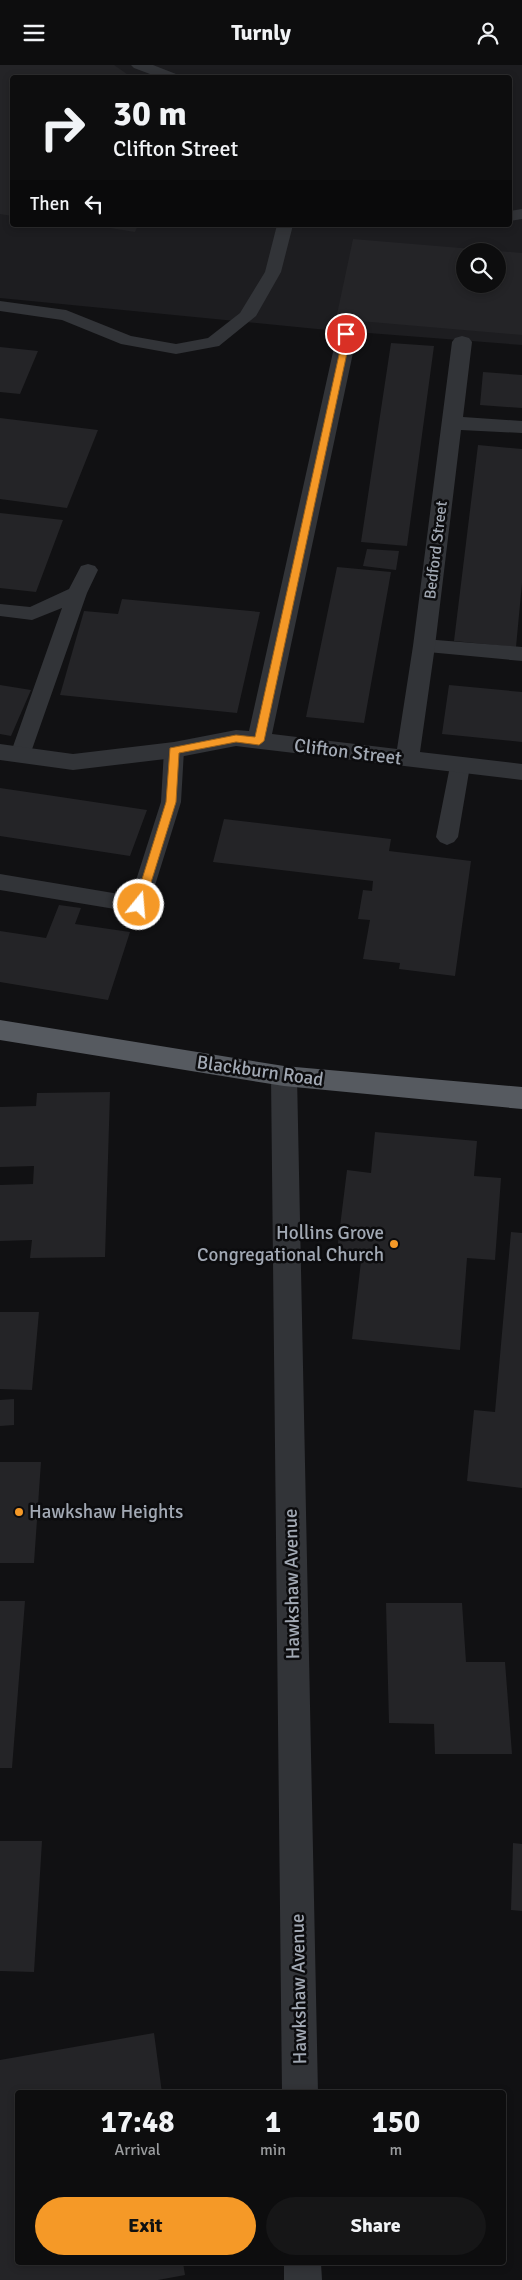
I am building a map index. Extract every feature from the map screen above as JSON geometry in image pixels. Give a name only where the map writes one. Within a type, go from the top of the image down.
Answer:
[{"type":"highway","name":"Blackburn Road","points":[[0,1030],[284,1076],[522,1098]]},
{"type":"street","points":[[259,741],[346,334]]},
{"type":"street","name":"Bedford Street","points":[[407,759],[424,646],[462,342]]},
{"type":"street","points":[[453,423],[522,427]]},
{"type":"street","name":"Clifton Street","points":[[10,753],[73,762],[174,750],[236,738],[522,772]]},
{"type":"street","name":"Hawkshaw Avenue","points":[[284,1076],[300,2090]]},
{"type":"street","points":[[303,2265],[303,2280]]},
{"type":"lane","points":[[139,65],[166,75]]},
{"type":"lane","points":[[0,306],[66,315],[126,340],[176,349],[213,342],[247,316],[273,272],[284,227]]},
{"type":"lane","points":[[10,753],[88,570]]},
{"type":"lane","points":[[0,610],[32,614],[77,593]]},
{"type":"lane","points":[[424,646],[522,654]]},
{"type":"lane","points":[[0,883],[139,905],[171,802],[174,750]]},
{"type":"lane","points":[[446,837],[460,766]]},
{"type":"shaded area","points":[[0,65],[522,65],[522,345],[317,329],[0,298]]},
{"type":"building","points":[[0,65],[114,65],[130,75],[10,75],[10,216],[0,214]]},
{"type":"building","points":[[104,227],[137,227],[135,232]]},
{"type":"building","points":[[353,239],[456,248],[456,293],[506,293],[506,252],[522,253],[522,335],[336,319]]},
{"type":"building","points":[[391,343],[434,346],[407,546],[361,542]]},
{"type":"building","points":[[0,347],[38,351],[20,394],[0,392]]},
{"type":"building","points":[[483,372],[522,375],[522,408],[480,405]]},
{"type":"building","points":[[0,418],[98,430],[67,508],[0,499]]},
{"type":"building","points":[[478,445],[522,449],[522,583],[516,647],[454,641]]},
{"type":"building","points":[[0,513],[63,520],[36,592],[0,588]]},
{"type":"building","points":[[367,549],[399,551],[396,570],[363,566]]},
{"type":"building","points":[[337,567],[391,572],[364,723],[306,717]]},
{"type":"building","points":[[122,599],[260,612],[237,713],[60,695],[84,611],[118,614]]},
{"type":"building","points":[[0,685],[31,690],[11,736],[0,734]]},
{"type":"building","points":[[449,685],[522,692],[522,742],[442,734]]},
{"type":"building","points":[[0,788],[147,810],[130,856],[0,836]]},
{"type":"building","points":[[224,819],[391,839],[389,851],[471,861],[455,976],[399,969],[400,963],[363,959],[370,920],[358,919],[363,890],[372,891],[373,881],[213,862]]},
{"type":"building","points":[[59,905],[81,908],[75,924],[130,932],[108,1000],[0,982],[0,931],[46,938]]},
{"type":"building","points":[[110,1092],[105,1257],[30,1258],[32,1240],[0,1241],[0,1185],[33,1184],[34,1166],[0,1167],[0,1107],[36,1106],[37,1093]]},
{"type":"building","points":[[375,1132],[477,1141],[474,1176],[501,1178],[495,1260],[467,1258],[460,1350],[352,1339],[362,1253],[337,1251],[347,1170],[371,1173]]},
{"type":"building","points":[[511,1232],[522,1233],[522,1488],[467,1481],[474,1410],[495,1412]]},
{"type":"building","points":[[0,1312],[39,1312],[32,1390],[0,1389]]},
{"type":"building","points":[[14,1399],[14,1425],[0,1426],[0,1400]]},
{"type":"building","name":"Hawkshaw Heights","points":[[0,1462],[41,1462],[34,1563],[0,1563]]},
{"type":"building","points":[[0,1601],[25,1601],[12,1768],[0,1768]]},
{"type":"building","points":[[386,1603],[462,1603],[466,1662],[505,1662],[512,1754],[435,1754],[434,1724],[389,1723]]},
{"type":"building","points":[[0,1841],[42,1841],[34,1972],[0,1971]]},
{"type":"building","points":[[513,1843],[522,1844],[522,1911],[511,1910]]},
{"type":"building","points":[[154,2033],[162,2090],[15,2090],[15,2265],[183,2265],[185,2275],[158,2280],[0,2280],[0,2060]]},
{"type":"place","name":"Hollins Grove Congregational Church","points":[[394,1244]]},
{"type":"place","name":"Hawkshaw Heights","points":[[19,1512]]},
{"type":"route","points":[[139,905],[171,802],[174,750],[236,738],[259,741],[346,334]]}]
